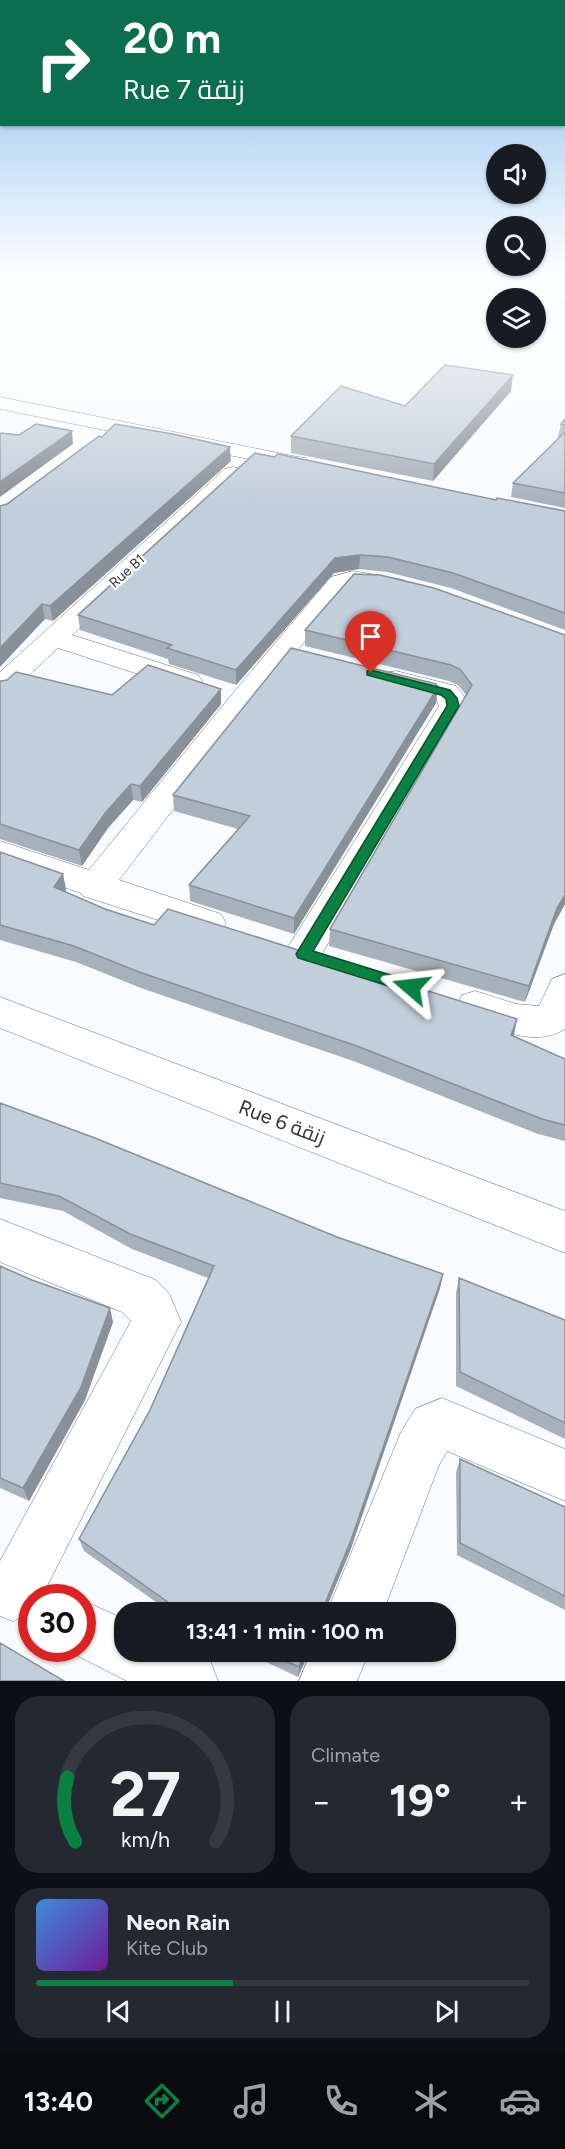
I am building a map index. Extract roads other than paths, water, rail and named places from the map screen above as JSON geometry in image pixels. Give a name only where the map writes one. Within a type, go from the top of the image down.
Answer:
[{"type":"street","points":[[0,403],[321,468]]},
{"type":"street","points":[[96,440],[115,426]]},
{"type":"street","name":"Rue B1","points":[[0,687],[254,454]]},
{"type":"street","points":[[95,886],[225,693],[283,651],[345,579],[364,579],[416,590]]},
{"type":"street","points":[[53,638],[225,693]]},
{"type":"street","points":[[283,651],[316,660]]},
{"type":"street","points":[[270,944],[453,706],[446,692],[371,673]]},
{"type":"street","points":[[0,853],[270,944],[337,964]]},
{"type":"street","points":[[439,995],[518,1019],[541,1022],[554,1017],[565,989]]},
{"type":"street","name":"Rue 6 زنقة","points":[[0,1012],[565,1232]]},
{"type":"street","points":[[0,1240],[139,1296],[152,1309],[157,1322],[15,1594]]},
{"type":"street","points":[[359,1602],[419,1450],[433,1427],[442,1424],[565,1475]]},
{"type":"street","points":[[96,1635],[114,1644]]},
{"type":"street","points":[[150,1662],[189,1681]]},
{"type":"street","points":[[328,1681],[336,1662]]}]
